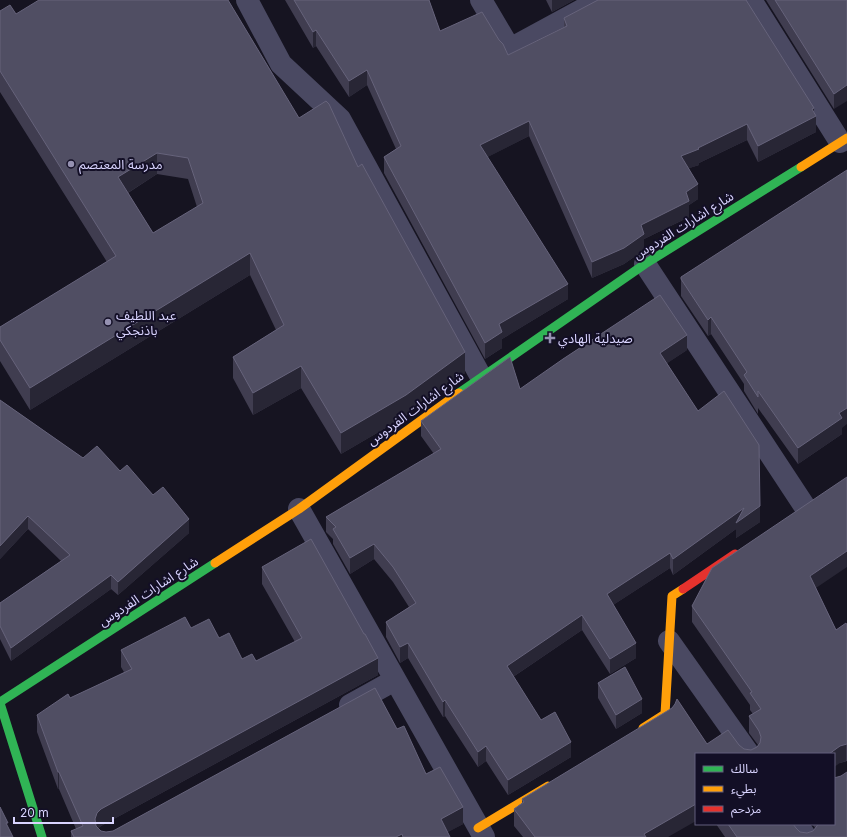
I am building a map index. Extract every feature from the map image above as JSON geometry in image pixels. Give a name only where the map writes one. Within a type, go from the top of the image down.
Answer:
[{"type":"street","points":[[247,0],[281,64],[340,119],[481,377]]},
{"type":"street","points":[[481,0],[510,48],[600,0]]},
{"type":"street","points":[[751,0],[843,140]]},
{"type":"street","name":"شارع اشارات الفردوس","points":[[0,703],[299,509],[481,377],[645,264],[843,140]]},
{"type":"street","points":[[645,264],[805,507]]},
{"type":"street","points":[[299,509],[481,833],[558,780]]},
{"type":"street","points":[[632,735],[665,714],[672,596],[742,549]]},
{"type":"street","points":[[669,641],[748,753]]},
{"type":"street","points":[[334,714],[396,680]]},
{"type":"street","points":[[0,703],[42,837]]},
{"type":"street","points":[[798,825],[806,837]]},
{"type":"building","points":[[39,0],[228,0],[299,118],[326,101],[329,104],[358,167],[362,164],[465,352],[406,395],[341,433],[301,366],[253,393],[233,357],[284,325],[250,253],[30,388],[0,340],[0,327],[116,256],[0,71],[0,11],[10,5],[16,14]],"holes":[[[157,153],[188,158],[203,203],[153,233],[118,177]]]},
{"type":"building","points":[[294,0],[429,0],[440,31],[482,12],[503,44],[508,55],[567,26],[564,18],[598,0],[746,0],[814,108],[812,109],[816,116],[758,146],[747,124],[698,148],[699,149],[681,156],[698,184],[686,192],[689,201],[641,225],[644,234],[624,248],[592,262],[529,121],[480,145],[568,284],[499,324],[502,332],[485,343],[384,157],[401,146],[367,70],[349,81],[316,30],[313,32]]},
{"type":"building","points":[[775,0],[847,0],[847,85],[834,94]]},
{"type":"building","points":[[847,170],[847,408],[839,413],[842,418],[798,448],[758,391],[758,397],[744,375],[747,372],[711,317],[708,320],[681,277]]},
{"type":"building","points":[[660,295],[687,335],[660,353],[698,411],[724,391],[759,445],[760,506],[736,523],[744,508],[673,559],[670,553],[607,594],[636,643],[610,659],[582,615],[507,666],[541,720],[555,712],[571,742],[508,780],[486,746],[478,752],[445,700],[443,702],[408,643],[400,647],[386,622],[416,603],[393,567],[374,544],[350,558],[333,529],[336,527],[326,517],[441,449],[421,421],[510,357],[520,389]]},
{"type":"building","points":[[0,400],[83,458],[97,446],[120,471],[127,465],[153,495],[163,487],[189,519],[118,582],[111,575],[11,648],[0,626],[0,603],[70,555],[28,516],[0,546]]},
{"type":"building","points":[[847,477],[847,551],[810,576],[836,630],[846,623],[847,625],[847,744],[840,746],[830,753],[695,753],[695,805],[644,834],[646,837],[535,837],[514,809],[524,802],[522,799],[672,708],[677,699],[707,744],[728,730],[739,745],[744,749],[751,750],[757,747],[760,743],[761,737],[759,731],[749,716],[761,709],[750,693],[752,692],[692,606],[712,568]]},
{"type":"building","points":[[311,539],[378,658],[101,809],[97,813],[95,819],[96,826],[101,831],[113,831],[375,688],[397,729],[404,726],[426,774],[440,767],[463,807],[441,819],[450,837],[403,837],[402,834],[396,837],[74,837],[71,831],[83,826],[58,772],[37,715],[68,694],[70,698],[132,669],[121,650],[185,617],[191,628],[209,619],[219,638],[229,633],[242,659],[252,654],[256,661],[302,638],[262,567]]},
{"type":"building","points":[[625,667],[642,699],[616,715],[598,683]]},
{"type":"building","points":[[847,772],[847,837],[737,837],[729,825],[794,825],[800,832],[807,833],[813,831],[818,825],[835,825],[835,778]]},
{"type":"building","points":[[0,807],[8,823],[6,823],[13,837],[0,837]]},
{"type":"traffic: fast","points":[[459,393],[645,264],[801,167]]},
{"type":"traffic: fast","points":[[0,702],[215,563]]},
{"type":"traffic: fast","points":[[0,703],[42,837]]},
{"type":"traffic: slow","points":[[801,167],[847,138]]},
{"type":"traffic: slow","points":[[215,563],[299,509],[459,393]]},
{"type":"traffic: slow","points":[[643,728],[665,714],[672,596],[683,589]]},
{"type":"traffic: slow","points":[[478,828],[548,786]]},
{"type":"traffic: jam","points":[[683,589],[735,554]]},
{"type":"place","name":"مدرسة المعتصم","points":[[71,164]]},
{"type":"place","name":"عبد اللطيف باذنجكي","points":[[108,322]]},
{"type":"place","name":"صيدلية الهادي","points":[[550,338]]}]
